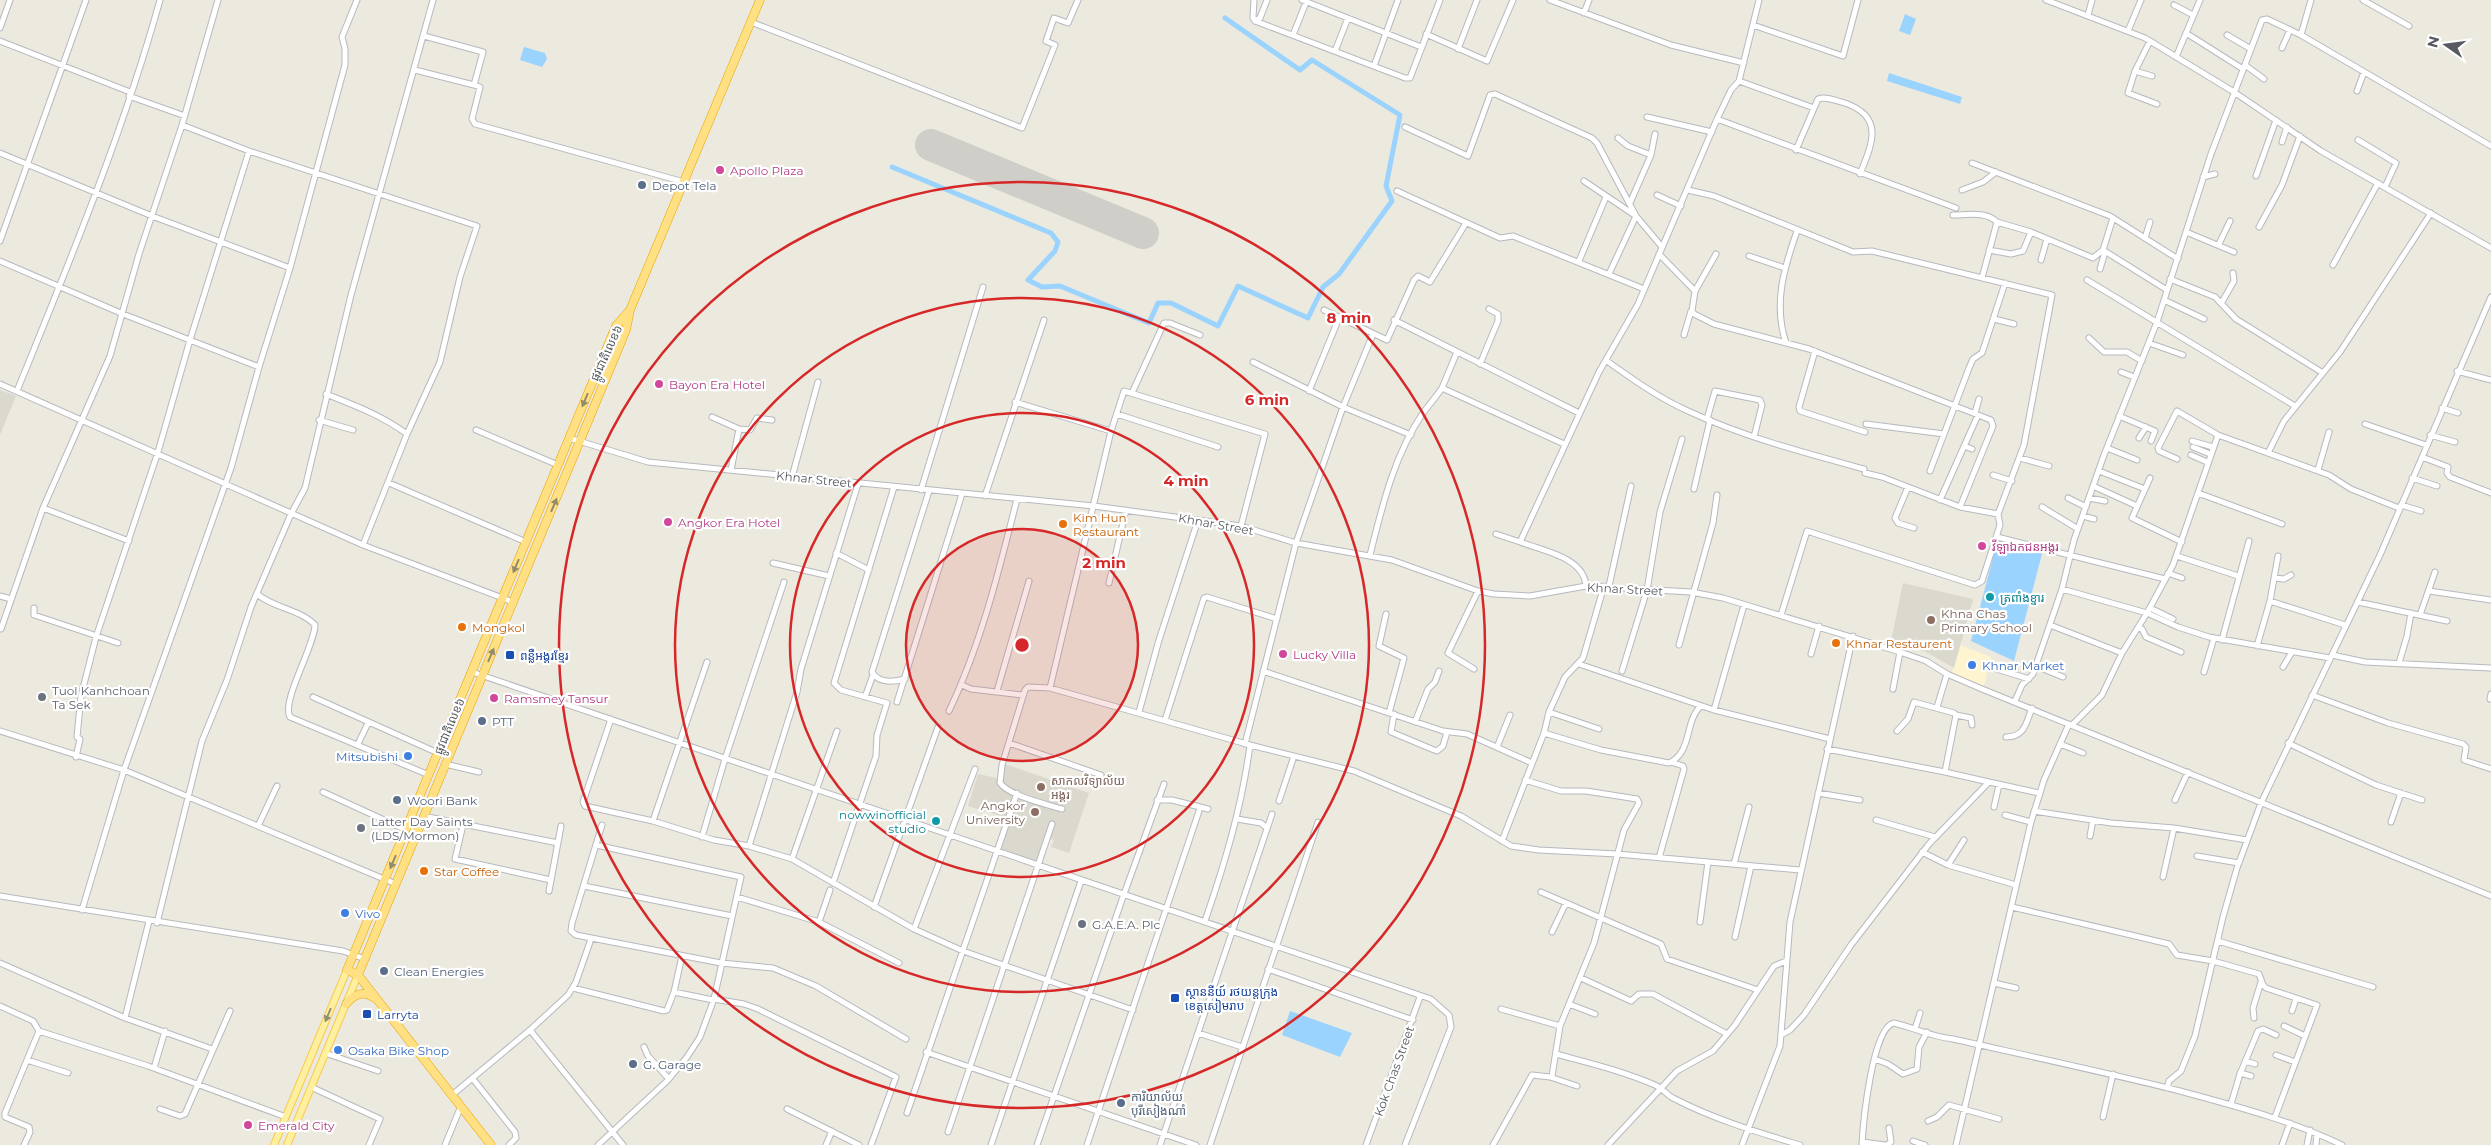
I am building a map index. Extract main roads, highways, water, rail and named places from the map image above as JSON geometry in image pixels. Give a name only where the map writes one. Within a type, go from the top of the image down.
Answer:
[{"type":"highway","name":"ផ្លូវជាតិលេខ៦","points":[[358,975],[612,366],[626,330],[630,310],[760,0]]},
{"type":"highway","name":"ផ្លូវជាតិលេខ៦","points":[[347,970],[616,326],[630,310]]},
{"type":"highway","points":[[601,362],[612,366]]},
{"type":"highway","points":[[347,970],[358,975],[491,1145]]},
{"type":"highway","points":[[346,1004],[352,996],[358,994],[370,995],[380,1003]]},
{"type":"main road","name":"ផ្លូវជាតិលេខ៦","points":[[274,1145],[347,970]]},
{"type":"main road","name":"ផ្លូវជាតិលេខ៦","points":[[287,1145],[358,975]]},
{"type":"water","points":[[1905,14],[1916,19],[1910,35],[1899,31]]},
{"type":"water","points":[[524,47],[545,53],[547,59],[542,67],[520,60]]},
{"type":"water","points":[[1889,73],[1962,97],[1960,104],[1887,81]]},
{"type":"water","points":[[1998,539],[2043,550],[2014,661],[1971,641]]},
{"type":"water","points":[[1290,1011],[1352,1033],[1340,1057],[1282,1035]]},
{"type":"waterway","points":[[892,167],[1051,233],[1058,242],[1055,251],[1028,280],[1042,287],[1060,286],[1149,323],[1158,303],[1171,303],[1218,326],[1238,286],[1308,318],[1323,287],[1339,274],[1392,201],[1386,186],[1400,115],[1312,60],[1300,70],[1225,18]]},
{"type":"place","name":"Apollo Plaza","points":[[720,170]]},
{"type":"place","name":"Depot Tela","points":[[642,185]]},
{"type":"place","name":"Bayon Era Hotel","points":[[659,384]]},
{"type":"place","name":"Angkor Era Hotel","points":[[668,522]]},
{"type":"place","name":"Kim Hun Restaurant","points":[[1063,524]]},
{"type":"place","name":"វីឡាឯកជនអង្គរ","points":[[1982,546]]},
{"type":"place","name":"ត្រពាំងខ្នារ","points":[[1990,597]]},
{"type":"place","name":"Khna Chas Primary School","points":[[1931,620]]},
{"type":"place","name":"Mongkol","points":[[462,627]]},
{"type":"place","name":"Khnar Restaurent","points":[[1836,643]]},
{"type":"place","name":"Lucky Villa","points":[[1283,654]]},
{"type":"place","name":"ពន្លឺអង្គរខ្មែរ","points":[[510,655]]},
{"type":"place","name":"Khnar Market","points":[[1972,665]]},
{"type":"place","name":"Tuol Kanhchoan Ta Sek","points":[[42,697]]},
{"type":"place","name":"Ramsmey Tansur","points":[[494,698]]},
{"type":"place","name":"PTT","points":[[482,721]]},
{"type":"place","name":"Mitsubishi","points":[[408,756]]},
{"type":"place","name":"សាកលវិទ្យាល័យ អង្គរ","points":[[1041,787]]},
{"type":"place","name":"Woori Bank","points":[[397,800]]},
{"type":"place","name":"Angkor University","points":[[1035,812]]},
{"type":"place","name":"nowwinofficial studio","points":[[936,821]]},
{"type":"place","name":"Latter Day Saints (LDS/Mormon)","points":[[361,828]]},
{"type":"place","name":"Star Coffee","points":[[424,871]]},
{"type":"place","name":"Vivo","points":[[345,913]]},
{"type":"place","name":"G.A.E.A. Plc","points":[[1082,924]]},
{"type":"place","name":"Clean Energies","points":[[384,971]]},
{"type":"place","name":"ស្ថាននីយ៍ រថយន្តក្រុង ខេត្តសៀមរាប","points":[[1175,998]]},
{"type":"place","name":"Larryta","points":[[367,1014]]},
{"type":"place","name":"Osaka Bike Shop","points":[[338,1050]]},
{"type":"place","name":"G. Garage","points":[[633,1064]]},
{"type":"place","name":"ការិយាល័យ បុរីសៀងណាំ","points":[[1121,1103]]},
{"type":"place","name":"Emerald City","points":[[248,1125]]}]
